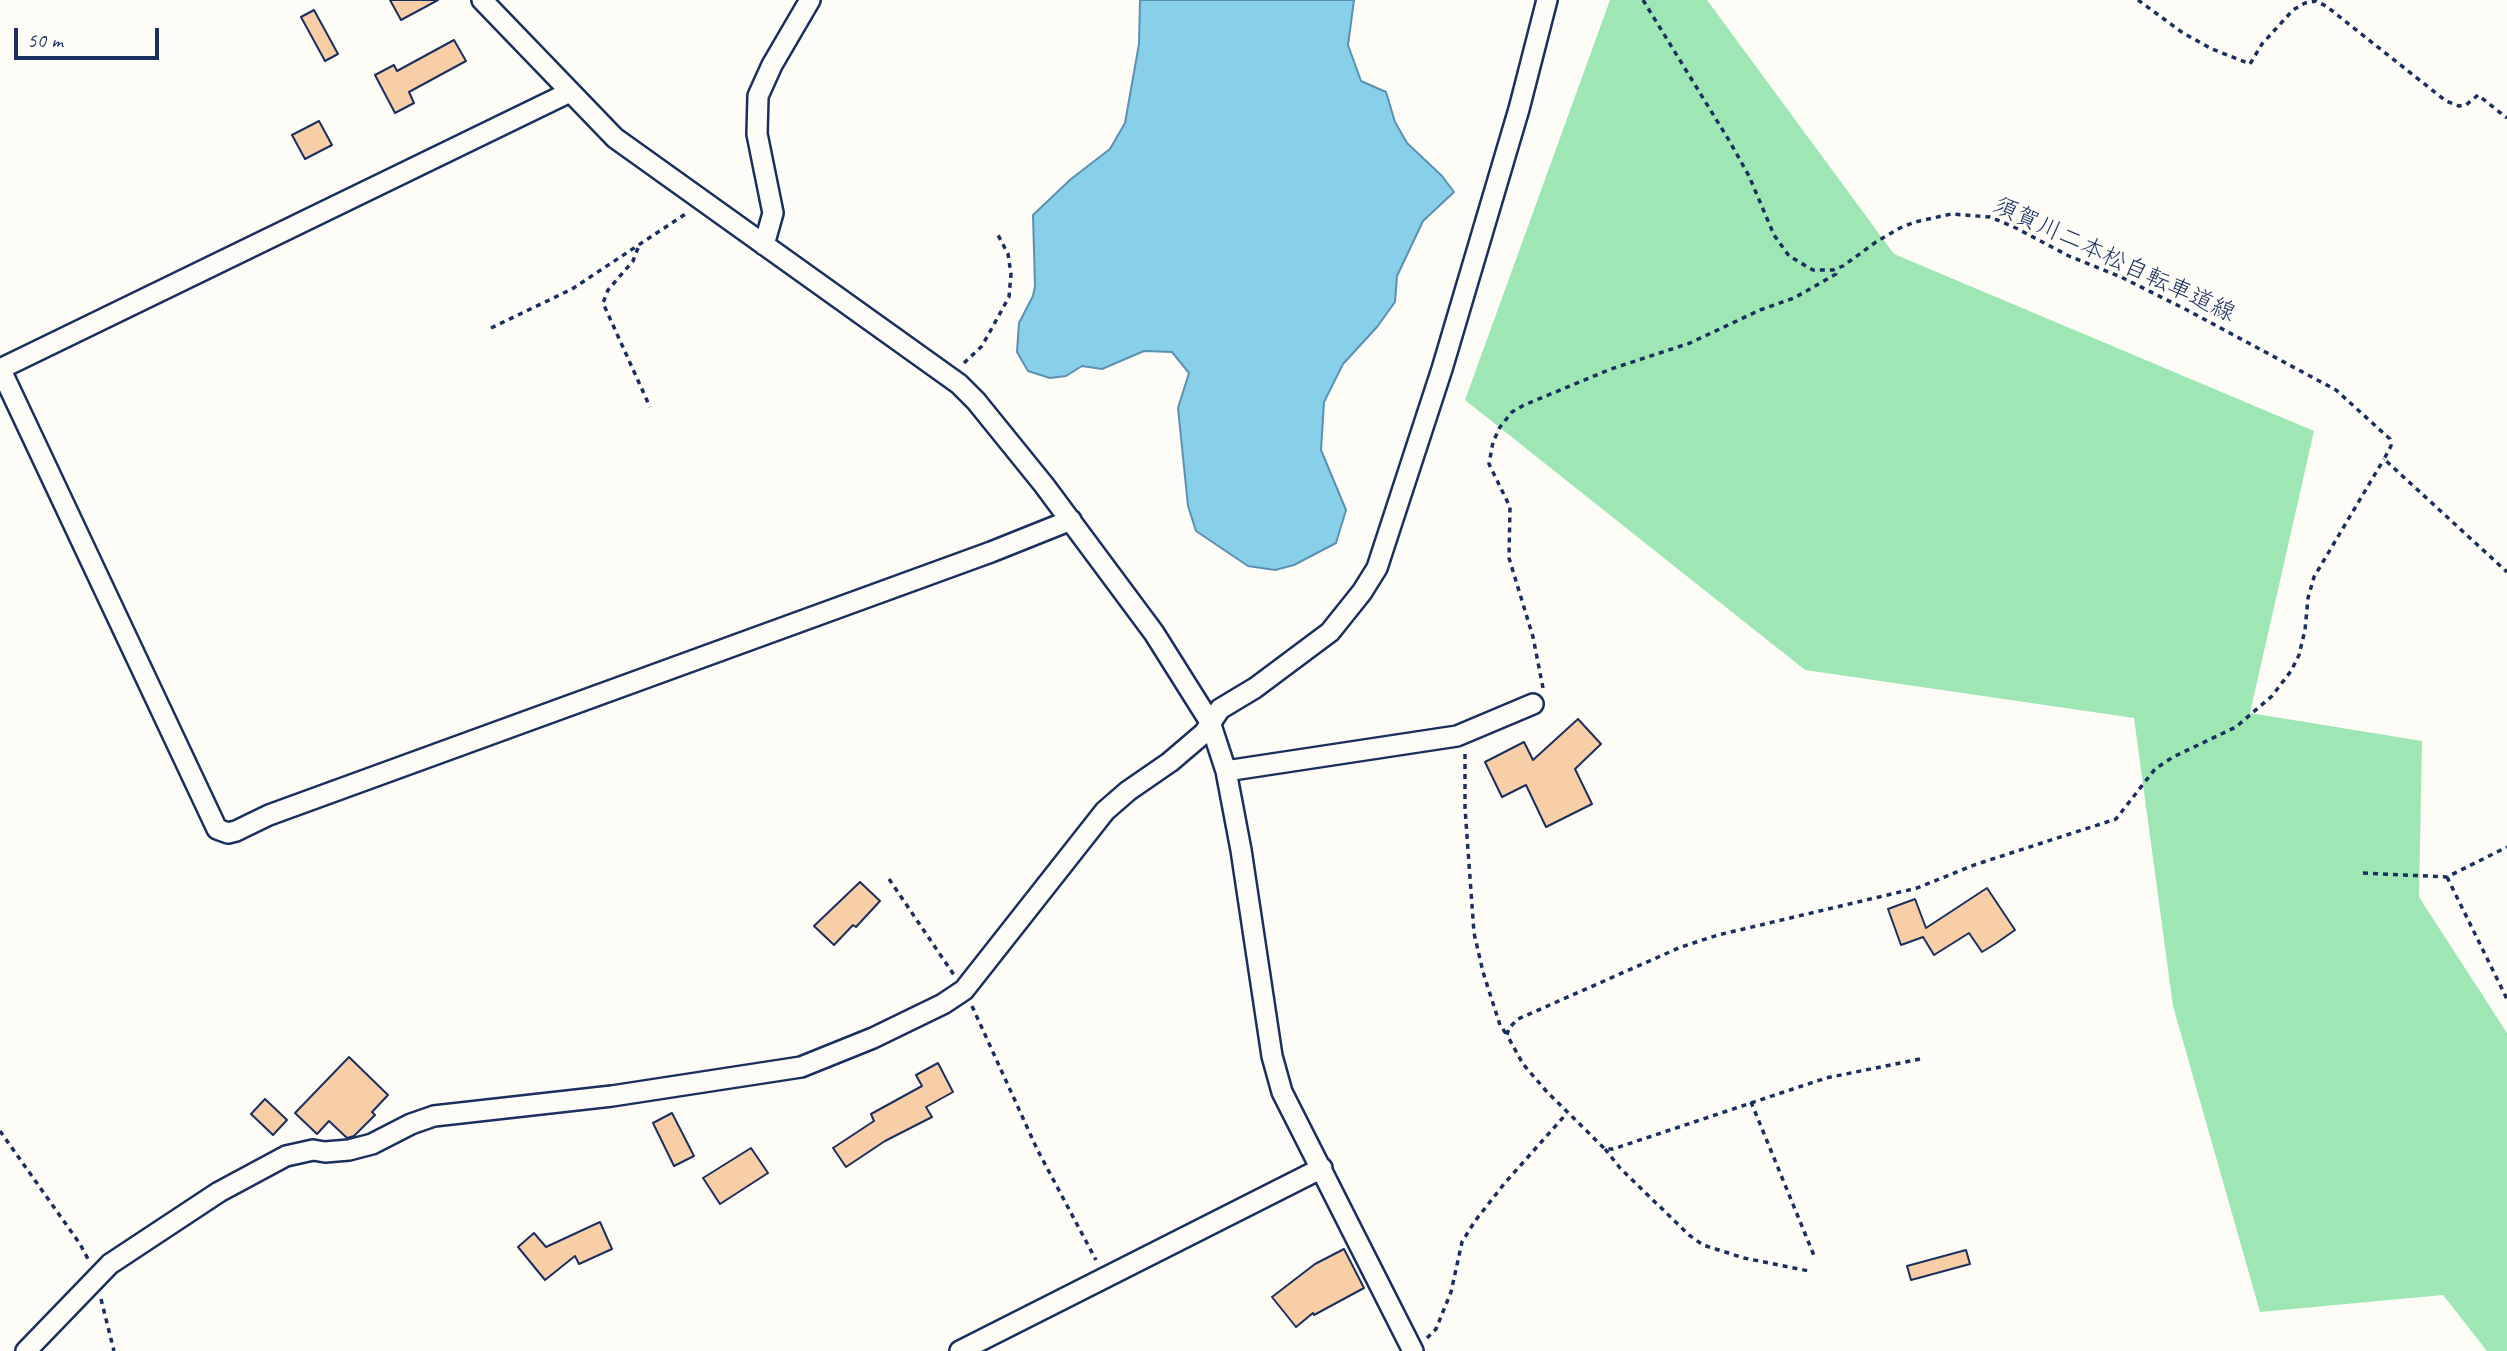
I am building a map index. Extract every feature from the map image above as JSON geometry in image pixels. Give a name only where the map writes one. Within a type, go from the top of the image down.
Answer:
[{"type":"street","points":[[482,0],[615,138],[949,376],[976,401],[1071,520],[1175,664],[1210,722],[1226,771],[1244,863],[1275,1071],[1282,1092],[1413,1351]]},
{"type":"street","points":[[764,244],[773,213],[757,134],[758,96],[772,65],[810,0]]},
{"type":"street","points":[[26,1351],[110,1264],[219,1192],[286,1156],[313,1150],[325,1153],[349,1150],[372,1144],[411,1124],[434,1116],[612,1096],[801,1067],[873,1038],[943,1004],[964,990],[1105,811],[1194,742],[1204,733],[1220,709],[1265,681],[1330,632],[1362,592],[1377,568],[1442,369],[1547,0]]},
{"type":"street","points":[[570,92],[0,369],[216,829],[228,833],[236,831],[280,811],[991,552],[1071,520]]},
{"type":"street","points":[[1226,771],[1464,734],[1533,704]]},
{"type":"street","points":[[960,1351],[1322,1168]]},
{"type":"path","points":[[1533,704],[1540,696],[1542,679],[1533,637],[1508,558],[1510,507],[1489,464],[1493,442],[1500,427],[1516,410],[1549,393],[1690,343],[1814,288],[1836,274],[1836,269],[1822,271],[1807,267],[1789,256],[1781,246],[1749,176],[1643,0]]},
{"type":"path","points":[[2138,0],[2183,33],[2212,49],[2250,64],[2262,44],[2293,10],[2305,3],[2316,1],[2326,6],[2446,101],[2459,106],[2469,103],[2478,95],[2507,118]]},
{"type":"path","points":[[491,328],[572,289],[703,202]]},
{"type":"path","name":"須賀川二本松自転車道線","points":[[1836,269],[1887,235],[1915,222],[1951,214],[1990,217],[2187,310],[2336,390],[2390,439],[2392,446],[2384,459]]},
{"type":"path","points":[[949,376],[982,346],[1009,298],[1008,254],[998,235]]},
{"type":"path","points":[[638,247],[633,261],[608,290],[603,303],[650,407]]},
{"type":"path","points":[[1507,1035],[1509,1028],[1518,1019],[1681,947],[1717,935],[1917,888],[1974,865],[2116,819],[2155,769],[2173,757],[2235,727],[2272,696],[2291,671],[2299,655],[2314,577],[2384,459],[2507,572]]},
{"type":"path","points":[[1464,734],[1465,808],[1474,933],[1500,1025],[1523,1064],[1567,1113],[1689,1235],[1703,1245],[1744,1258],[1810,1272]]},
{"type":"path","points":[[2363,873],[2447,877],[2507,847]]},
{"type":"path","points":[[2447,877],[2507,999]]},
{"type":"path","points":[[889,879],[964,990],[1037,1149],[1105,1278]]},
{"type":"path","points":[[1605,1149],[1613,1149],[1826,1078],[1920,1059]]},
{"type":"path","points":[[1751,1102],[1815,1258]]},
{"type":"path","points":[[1413,1351],[1436,1329],[1451,1292],[1462,1242],[1475,1221],[1503,1184],[1567,1113]]},
{"type":"path","points":[[0,1131],[80,1244],[96,1277],[114,1351]]},
{"type":"green space","points":[[1610,0],[1707,0],[1894,254],[2314,431],[2250,713],[2422,741],[2419,897],[2507,1033],[2507,1351],[2487,1351],[2443,1295],[2260,1312],[2173,1006],[2134,718],[1805,670],[1465,400]]},
{"type":"water","points":[[1140,0],[1354,0],[1348,45],[1361,81],[1386,92],[1395,122],[1407,143],[1442,176],[1454,192],[1423,221],[1397,276],[1395,302],[1377,327],[1343,364],[1324,402],[1321,450],[1346,510],[1336,543],[1294,565],[1275,570],[1248,566],[1196,531],[1188,506],[1178,408],[1189,373],[1172,352],[1144,351],[1102,369],[1082,366],[1066,376],[1050,378],[1028,371],[1017,352],[1019,323],[1033,296],[1035,286],[1033,215],[1071,179],[1110,149],[1125,123],[1139,44]]},
{"type":"building","points":[[390,0],[438,0],[401,20]]},
{"type":"building","points":[[314,10],[338,54],[325,61],[301,17]]},
{"type":"building","points":[[454,40],[466,61],[409,92],[414,103],[395,113],[375,75],[394,65],[397,71]]},
{"type":"building","points":[[319,121],[332,145],[305,159],[292,135]]},
{"type":"building","points":[[1578,719],[1601,744],[1575,769],[1592,804],[1546,827],[1526,785],[1502,797],[1485,762],[1524,742],[1533,760]]},
{"type":"building","points":[[860,882],[880,901],[856,927],[853,925],[834,945],[814,926]]},
{"type":"building","points":[[1987,888],[2015,930],[1995,944],[1982,952],[1969,933],[1934,955],[1923,937],[1901,945],[1888,909],[1915,899],[1926,928]]},
{"type":"building","points":[[349,1057],[388,1095],[372,1112],[375,1115],[354,1136],[347,1138],[329,1121],[317,1134],[295,1113]]},
{"type":"building","points":[[938,1063],[953,1092],[926,1107],[932,1117],[885,1141],[846,1167],[833,1148],[874,1121],[871,1114],[922,1086],[916,1075]]},
{"type":"building","points":[[265,1099],[287,1120],[273,1135],[251,1114]]},
{"type":"building","points":[[672,1113],[694,1156],[674,1166],[653,1123]]},
{"type":"building","points":[[751,1148],[768,1173],[720,1204],[703,1178]]},
{"type":"building","points":[[600,1222],[612,1249],[579,1264],[575,1256],[545,1280],[518,1247],[534,1233],[546,1247]]},
{"type":"building","points":[[1344,1249],[1364,1288],[1314,1315],[1313,1313],[1296,1327],[1272,1297],[1315,1264]]},
{"type":"building","points":[[1966,1250],[1970,1264],[1911,1280],[1907,1266]]}]
